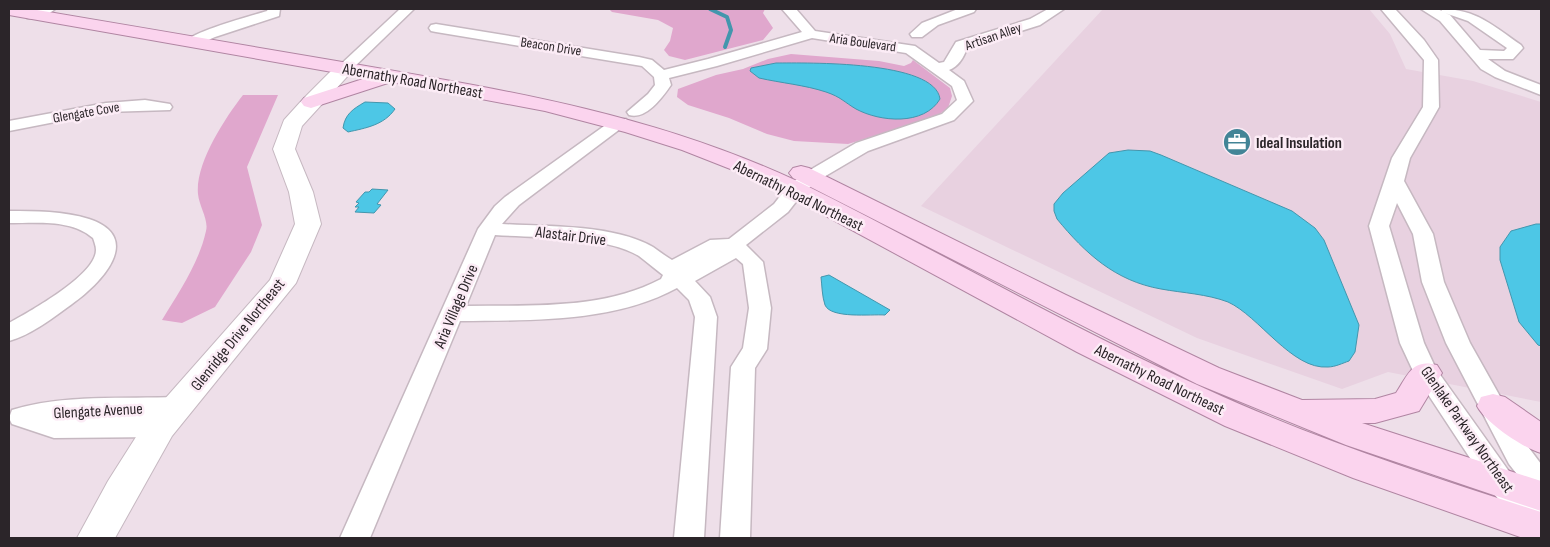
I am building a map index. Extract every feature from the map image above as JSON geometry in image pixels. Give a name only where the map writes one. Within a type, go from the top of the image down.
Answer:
[{"type":"main road","name":"Abernathy Road Northeast","points":[[62,9],[210,34],[349,62],[388,77],[627,118],[711,136],[803,183],[1208,376],[1291,411],[1358,436],[1541,496]]},
{"type":"main road","name":"Abernathy Road Northeast","points":[[9,10],[40,12],[192,42],[528,88],[582,99],[627,118]]},
{"type":"main road","points":[[311,102],[361,84],[388,77]]},
{"type":"main road","name":"Abernathy Road Northeast","points":[[803,183],[1038,319],[1195,398],[1271,431],[1355,464],[1541,527]]},
{"type":"main road","points":[[1291,411],[1375,411],[1407,402],[1426,373]]},
{"type":"main road","points":[[1493,406],[1541,440]]},
{"type":"street","points":[[192,42],[210,34],[274,13],[274,9]]},
{"type":"street","name":"Glenridge Drive Northeast","points":[[96,538],[120,492],[169,417],[282,283],[308,224],[302,192],[284,149],[292,125],[349,62],[408,9]]},
{"type":"street","points":[[789,9],[811,34]]},
{"type":"street","points":[[914,41],[920,30],[969,9]]},
{"type":"street","name":"Artisan Alley","points":[[935,68],[949,66],[961,45],[1035,22],[1057,9]]},
{"type":"street","name":"Glenlake Parkway Northeast","points":[[1388,9],[1419,43],[1431,60],[1431,107],[1401,158],[1395,182],[1379,226],[1412,343],[1426,373],[1504,485],[1541,527]]},
{"type":"street","points":[[1428,9],[1445,18],[1486,66],[1500,74],[1541,90]]},
{"type":"street","points":[[1447,9],[1473,18],[1516,48],[1508,56],[1477,54]]},
{"type":"street","name":"Beacon Drive","points":[[436,28],[639,61],[647,63],[661,75]]},
{"type":"street","name":"Aria Boulevard","points":[[661,75],[712,63],[811,34],[914,41],[935,68],[959,84],[965,101],[948,116],[862,147],[803,183]]},
{"type":"street","points":[[627,118],[660,91],[663,85],[661,75]]},
{"type":"street","name":"Glengate Cove","points":[[9,126],[118,106],[143,104],[164,107]]},
{"type":"street","name":"Aria Village Drive","points":[[355,538],[488,229],[502,210],[512,201],[627,118]]},
{"type":"street","name":"Glenlake Parkway Northeast","points":[[1395,182],[1423,234],[1433,282],[1458,343],[1519,456],[1541,484]]},
{"type":"street","points":[[452,314],[573,311],[655,291],[670,283],[675,273],[692,275],[729,253],[733,244],[782,208],[803,183]]},
{"type":"street","points":[[9,217],[45,217],[82,223],[100,233],[107,242],[106,253],[87,282],[72,294],[9,333]]},
{"type":"street","name":"Alastair Drive","points":[[488,229],[589,235],[614,240],[644,251],[675,273],[699,297],[706,317],[689,538]]},
{"type":"street","points":[[733,244],[753,262],[760,308],[755,349],[742,367],[735,538]]},
{"type":"street","name":"Glengate Avenue","points":[[15,416],[54,428],[90,418],[169,417]]},
{"type":"shaded area","points":[[609,9],[765,9],[763,13],[773,28],[763,40],[685,60],[669,56],[664,50],[670,41],[673,28],[658,20],[612,12]]},
{"type":"shaded area","points":[[1103,9],[1369,9],[1390,34],[1406,69],[1473,81],[1541,102],[1541,402],[1388,372],[1342,389],[1197,338],[921,206]]},
{"type":"shaded area","points":[[791,54],[879,61],[904,66],[913,60],[950,88],[952,96],[948,108],[934,118],[848,144],[794,141],[767,134],[729,118],[688,105],[677,97],[678,89],[716,75],[743,69],[768,59]]},
{"type":"shaded area","points":[[243,95],[278,95],[247,167],[262,225],[251,252],[215,307],[182,323],[162,320],[182,288],[203,243],[207,227],[198,194],[201,169],[220,129]]},
{"type":"water","points":[[776,63],[840,64],[894,70],[916,77],[933,86],[940,99],[933,108],[924,114],[901,119],[877,117],[856,109],[826,92],[759,78],[750,71],[751,68]]},
{"type":"water","points":[[365,102],[388,103],[395,109],[386,119],[380,122],[348,132],[343,128],[348,115]]},
{"type":"water","points":[[1128,150],[1150,151],[1161,155],[1292,211],[1315,228],[1324,240],[1359,325],[1355,352],[1349,361],[1336,366],[1315,366],[1289,351],[1252,318],[1228,302],[1203,295],[1144,285],[1115,272],[1090,254],[1057,219],[1054,204],[1063,193],[1109,153]]},
{"type":"water","points":[[372,189],[388,190],[377,204],[381,205],[374,213],[355,212],[359,207],[355,207],[359,203],[356,202],[365,192],[369,192]]},
{"type":"water","points":[[1541,224],[1541,346],[1538,345],[1519,322],[1500,260],[1500,247],[1511,231]]},
{"type":"water","points":[[829,275],[890,310],[885,315],[861,315],[843,314],[829,309],[824,302],[821,277]]},
{"type":"waterway","points":[[710,9],[727,17],[731,30],[725,47]]},
{"type":"place","name":"Ideal Insulation","points":[[1237,142]]}]
